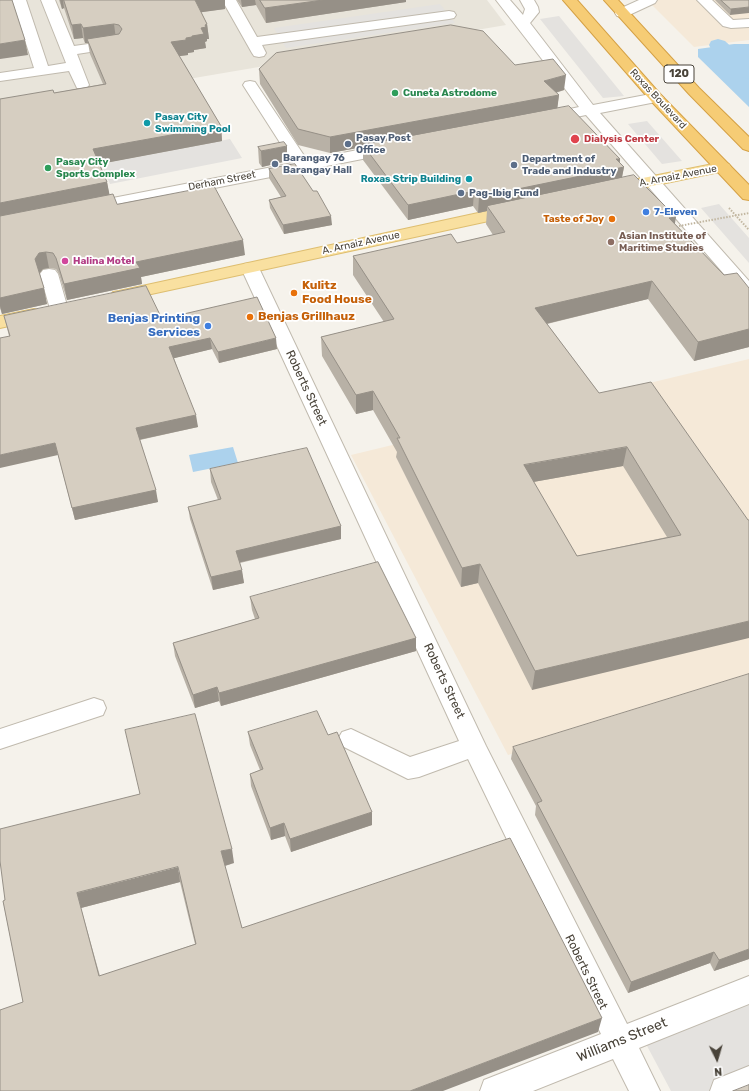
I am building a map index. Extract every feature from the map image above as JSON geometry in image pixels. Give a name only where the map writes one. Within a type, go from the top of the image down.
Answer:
[{"type":"highway","name":"Roxas Boulevard","points":[[570,0],[656,98],[749,195]]},
{"type":"highway","name":"120","points":[[611,0],[694,91],[749,146]]},
{"type":"main road","name":"A. Arnaiz Avenue","points":[[595,193],[723,167]]},
{"type":"main road","name":"A. Arnaiz Avenue","points":[[105,299],[529,207]]},
{"type":"main road","points":[[0,322],[67,308]]},
{"type":"street","points":[[19,0],[42,71]]},
{"type":"street","points":[[48,0],[82,85]]},
{"type":"street","points":[[229,0],[256,47],[449,15]]},
{"type":"street","points":[[503,0],[522,22],[590,110],[650,182],[749,292]]},
{"type":"street","points":[[522,22],[533,11],[533,7],[527,0]]},
{"type":"street","points":[[622,13],[650,0]]},
{"type":"street","points":[[704,0],[730,24],[749,22]]},
{"type":"street","points":[[69,51],[116,44]]},
{"type":"street","points":[[0,77],[75,66]]},
{"type":"street","points":[[250,85],[302,165]]},
{"type":"street","points":[[535,121],[656,98]]},
{"type":"street","name":"Derham Street","points":[[70,212],[411,144]]},
{"type":"street","name":"Roberts Street","points":[[250,268],[474,746],[645,1091]]},
{"type":"street","points":[[49,274],[67,308]]},
{"type":"street","points":[[0,739],[94,708]]},
{"type":"street","points":[[351,739],[408,768],[419,766],[474,746]]},
{"type":"street","name":"Williams Street","points":[[495,1091],[620,1040],[749,990]]},
{"type":"street","points":[[725,1091],[749,1081]]},
{"type":"path","points":[[679,226],[749,213]]},
{"type":"shaded area","points":[[0,0],[487,0],[506,25],[0,111]]},
{"type":"shaded area","points":[[647,0],[749,0],[749,40],[694,47]]},
{"type":"shaded area","points":[[440,4],[455,23],[286,48],[274,28]]},
{"type":"shaded area","points":[[559,16],[624,96],[603,98],[540,19]]},
{"type":"shaded area","points":[[647,121],[682,161],[662,164],[628,124]]},
{"type":"shaded area","points":[[230,139],[242,158],[110,184],[101,164]]},
{"type":"shaded area","points":[[719,204],[749,238],[749,263],[701,208]]},
{"type":"shaded area","points":[[749,359],[749,682],[508,755],[351,455]]},
{"type":"shaded area","points":[[749,1002],[749,1088],[743,1091],[671,1091],[646,1044]]},
{"type":"water","points":[[734,44],[749,44],[749,107],[698,57],[698,49]]},
{"type":"water","points":[[233,447],[238,463],[193,472],[189,455]]},
{"type":"building","points":[[0,0],[12,0],[25,40],[0,44]]},
{"type":"building","points":[[64,0],[195,0],[207,24],[205,25],[206,27],[201,28],[204,34],[186,38],[186,40],[171,42],[221,126],[93,149],[107,182],[0,203],[0,99],[53,90],[54,93],[106,84],[87,39],[119,34],[122,29],[119,25],[114,24],[83,28],[81,24],[72,25]]},
{"type":"building","points":[[260,0],[323,0],[265,8]]},
{"type":"building","points":[[721,0],[749,0],[749,7],[731,9]]},
{"type":"building","name":"Cuneta Astrodome","points":[[451,25],[483,31],[515,65],[553,59],[566,75],[544,81],[559,95],[330,137],[298,129],[259,69],[276,53]]},
{"type":"building","points":[[569,106],[620,159],[616,159],[624,167],[479,197],[474,191],[408,205],[363,145]]},
{"type":"building","points":[[284,142],[287,146],[261,151],[258,147]]},
{"type":"building","points":[[295,164],[313,191],[317,191],[331,216],[283,225],[269,200],[286,196],[269,169]]},
{"type":"building","points":[[634,175],[676,217],[669,218],[724,275],[737,273],[749,288],[749,329],[698,342],[652,281],[535,308],[599,393],[651,382],[749,520],[749,621],[535,671],[480,564],[462,568],[397,438],[400,438],[373,391],[356,395],[321,337],[394,319],[353,256],[451,234],[457,243],[505,232],[487,206]],"holes":[[[627,447],[681,535],[577,556],[524,465]]]},
{"type":"building","points":[[214,186],[243,240],[136,262],[140,268],[64,284],[53,253],[39,253],[35,259],[44,288],[0,298],[0,216],[113,194],[117,204]]},
{"type":"building","points":[[146,286],[162,319],[257,297],[276,338],[218,352],[210,338],[169,347],[196,415],[136,428],[156,490],[72,508],[55,443],[0,455],[0,338],[10,336],[4,316]]},
{"type":"building","points":[[307,448],[341,526],[236,551],[242,570],[211,577],[188,507],[221,499],[210,469]]},
{"type":"building","points":[[378,562],[416,638],[219,693],[217,687],[193,695],[173,643],[259,618],[250,597]]},
{"type":"building","points":[[749,674],[749,949],[719,960],[714,952],[631,982],[537,803],[542,801],[513,747]]},
{"type":"building","points":[[317,711],[328,735],[337,732],[372,812],[290,839],[284,823],[270,828],[250,774],[263,769],[248,732]]},
{"type":"building","points":[[195,714],[232,849],[221,851],[242,928],[510,838],[602,1018],[410,1091],[0,1091],[0,1010],[23,1002],[3,901],[5,900],[0,861],[0,829],[140,794],[125,730]],"holes":[[[178,867],[196,944],[99,976],[77,893]]]},
{"type":"building","points":[[749,1085],[749,1091],[733,1091]]},
{"type":"waterway","points":[[718,45],[749,73]]},
{"type":"place","name":"Cuneta Astrodome","points":[[395,93]]},
{"type":"place","name":"Pasay City Swimming Pool","points":[[147,123]]},
{"type":"place","name":"Dialysis Center","points":[[575,139]]},
{"type":"place","name":"Pasay Post Office","points":[[348,144]]},
{"type":"place","name":"Barangay 76 Barangay Hall","points":[[275,164]]},
{"type":"place","name":"Department of Trade and Industry","points":[[514,165]]},
{"type":"place","name":"Pasay City Sports Complex","points":[[48,168]]},
{"type":"place","name":"Roxas Strip Building","points":[[469,179]]},
{"type":"place","name":"Pag-Ibig Fund","points":[[461,193]]},
{"type":"place","name":"7-Eleven","points":[[646,212]]},
{"type":"place","name":"Taste of Joy","points":[[612,219]]},
{"type":"place","name":"Asian Institute of Maritime Studies","points":[[611,242]]},
{"type":"place","name":"Halina Motel","points":[[65,261]]},
{"type":"place","name":"Kulitz Food House","points":[[294,293]]},
{"type":"place","name":"Benjas Grillhauz","points":[[250,317]]},
{"type":"place","name":"Benjas Printing Services","points":[[208,326]]}]
